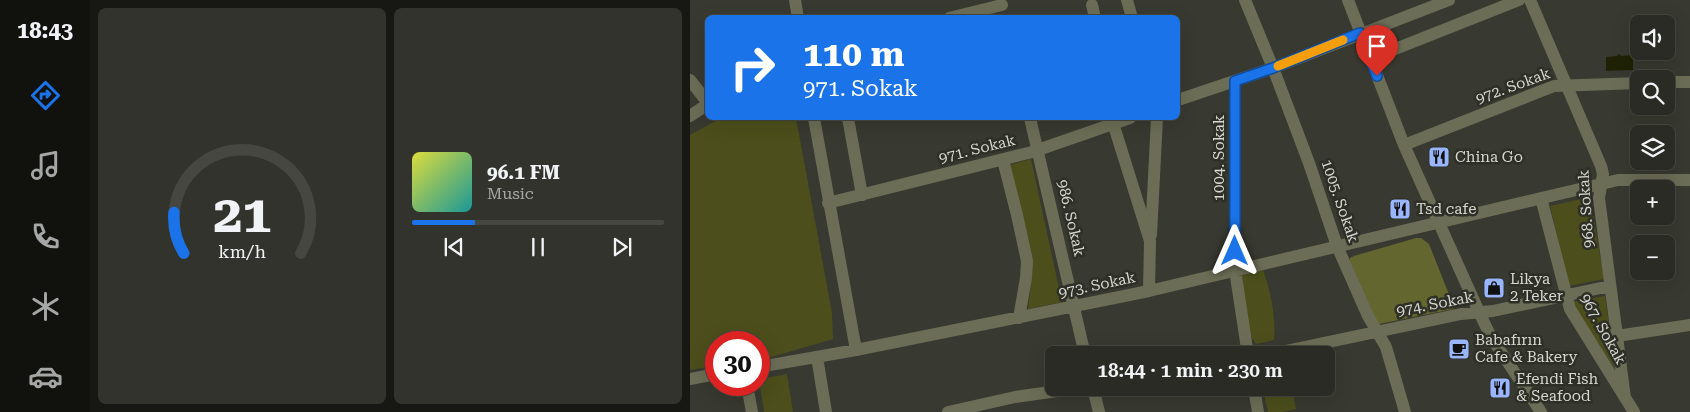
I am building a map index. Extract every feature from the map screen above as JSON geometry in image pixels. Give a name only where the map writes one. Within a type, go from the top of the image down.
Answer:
[{"type":"street","points":[[795,0],[798,15]]},
{"type":"street","points":[[1127,0],[1131,15]]},
{"type":"street","name":"1005. Sokak","points":[[1244,0],[1273,68],[1309,163],[1337,246],[1368,316],[1386,347],[1405,412]]},
{"type":"street","points":[[1348,0],[1404,145],[1479,312],[1491,337],[1541,412]]},
{"type":"street","points":[[1180,99],[1273,68],[1434,3],[1449,0]]},
{"type":"street","points":[[1370,59],[1519,0]]},
{"type":"street","name":"968. Sokak","points":[[1530,0],[1603,174],[1599,198],[1625,398]]},
{"type":"street","points":[[963,15],[1002,7]]},
{"type":"street","points":[[690,80],[705,100]]},
{"type":"street","name":"1004. Sokak","points":[[1235,81],[1235,270],[1247,346]]},
{"type":"street","points":[[1675,82],[1690,82]]},
{"type":"street","name":"972. Sokak","points":[[1404,145],[1554,86],[1630,83]]},
{"type":"street","points":[[690,116],[705,106]]},
{"type":"street","points":[[814,120],[856,350]]},
{"type":"street","points":[[848,120],[862,195]]},
{"type":"street","name":"986. Sokak","points":[[1031,120],[1083,346]]},
{"type":"street","points":[[1123,120],[1150,241]]},
{"type":"street","name":"971. Sokak","points":[[828,203],[1039,150],[1123,120]]},
{"type":"street","points":[[1149,291],[1150,241],[1158,120]]},
{"type":"street","points":[[1003,160],[1027,261],[1019,318]]},
{"type":"street","name":"973. Sokak","points":[[770,365],[856,350],[1149,291],[1337,246],[1440,224],[1618,180],[1690,180]]},
{"type":"street","name":"967. Sokak","points":[[1541,198],[1570,309],[1634,412]]},
{"type":"street","name":"974. Sokak","points":[[1310,346],[1461,314],[1493,311],[1610,286]]},
{"type":"street","points":[[1617,336],[1690,325]]},
{"type":"street","points":[[817,357],[826,412]]},
{"type":"street","points":[[690,379],[705,376]]},
{"type":"street","points":[[948,412],[1015,397],[1045,393]]},
{"type":"street","points":[[749,396],[752,412]]},
{"type":"street","points":[[1095,396],[1099,412]]},
{"type":"street","points":[[1255,396],[1258,412]]},
{"type":"green space","points":[[717,120],[796,120],[832,313],[833,339],[770,357],[770,331],[705,331],[705,368],[690,370],[690,135]]},
{"type":"green space","points":[[1031,159],[1062,302],[1028,309],[1032,276],[1010,165]]},
{"type":"green space","points":[[1590,197],[1604,279],[1569,286],[1550,206]]},
{"type":"green space","points":[[1421,238],[1429,244],[1454,307],[1453,309],[1379,324],[1350,258]]},
{"type":"green space","points":[[1263,270],[1272,305],[1274,340],[1256,344],[1252,338],[1238,283],[1240,275]]},
{"type":"green space","points":[[1605,296],[1615,369],[1571,302]]},
{"type":"green space","points":[[787,374],[793,412],[764,412],[762,396],[770,396],[770,377]]},
{"type":"green space","points":[[1264,396],[1293,396],[1296,409],[1268,412]]},
{"type":"shaded area","points":[[1619,54],[1622,56],[1630,55],[1630,60],[1633,60],[1633,70],[1606,71],[1606,57]]},
{"type":"slow traffic","points":[[1278,66],[1343,40]]},
{"type":"place","name":"China Go","points":[[1439,157]]},
{"type":"place","name":"Tsd cafe","points":[[1400,209]]},
{"type":"place","name":"Likya 2 Teker","points":[[1494,288]]},
{"type":"place","name":"Babafırın Cafe & Bakery","points":[[1459,349]]},
{"type":"place","name":"Efendi Fish & Seafood","points":[[1500,388]]},
{"type":"route","points":[[1235,251],[1235,81],[1360,33],[1377,76]]}]
